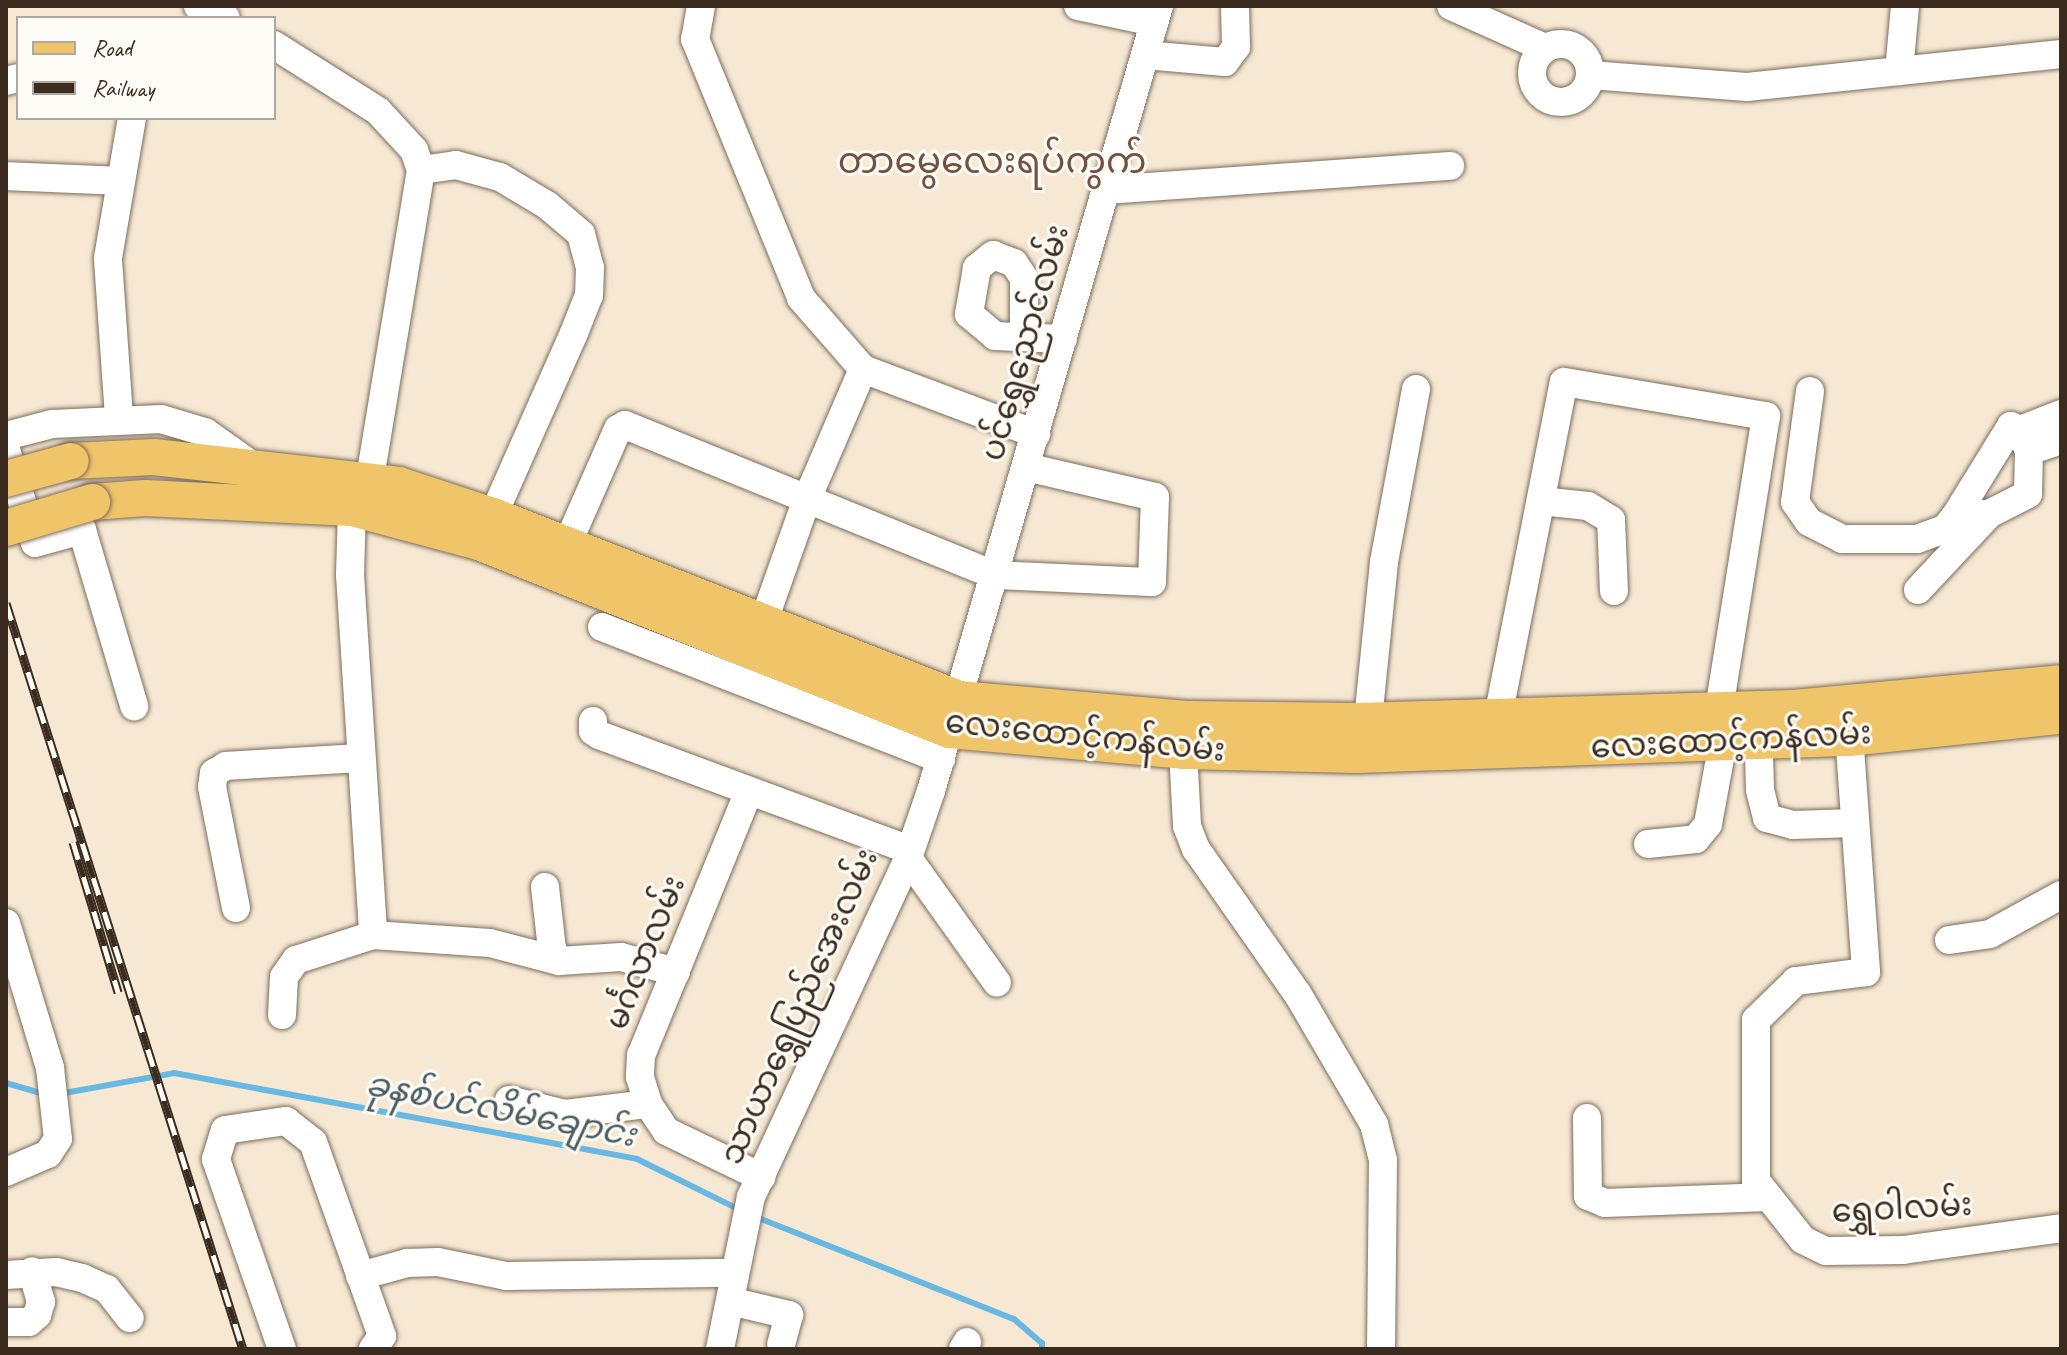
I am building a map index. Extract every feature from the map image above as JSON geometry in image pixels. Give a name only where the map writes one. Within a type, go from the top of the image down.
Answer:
[{"type":"main road","name":"လေးထောင့်ကန်လမ်း","points":[[6,479],[71,461],[154,457],[253,466],[361,494],[493,516],[567,545],[606,577]]},
{"type":"main road","name":"လေးထောင့်ကန်လမ်း","points":[[6,528],[92,502],[145,498],[361,494],[479,542],[606,577],[745,626],[950,729],[1183,751],[1498,717],[1754,723]]},
{"type":"main road","name":"လေးထောင့်ကန်လမ်း","points":[[950,729],[1189,719],[1361,732],[1848,721],[2051,700]]},
{"type":"street","points":[[198,6],[221,16]]},
{"type":"street","points":[[701,6],[695,39],[801,298],[863,369],[1036,434]]},
{"type":"street","points":[[1078,6],[1156,14]]},
{"type":"street","points":[[1145,55],[1225,62],[1236,47],[1235,6]]},
{"type":"street","points":[[1451,6],[1545,48],[1571,45],[1586,57],[1590,75],[1576,97],[1550,100],[1532,80],[1533,62],[1545,48]]},
{"type":"street","points":[[1899,71],[1905,6]]},
{"type":"street","name":"ပင်ရွှေညောင်လမ်း","points":[[950,729],[1156,14]]},
{"type":"street","points":[[276,46],[378,111],[414,150],[421,170],[361,494],[350,575],[359,758],[373,935]]},
{"type":"street","points":[[1590,75],[1747,87],[2061,54]]},
{"type":"street","points":[[119,417],[108,258],[132,120]]},
{"type":"street","points":[[421,170],[456,165],[500,177],[581,234],[590,268],[589,295],[493,516]]},
{"type":"street","points":[[1105,190],[1450,166]]},
{"type":"street","points":[[6,176],[120,181]]},
{"type":"street","points":[[1024,337],[1063,339]]},
{"type":"street","points":[[745,626],[807,499],[863,369]]},
{"type":"street","points":[[1498,717],[1564,382],[1766,416],[1754,723],[1760,790],[1767,818],[1793,825],[1855,823]]},
{"type":"street","points":[[1361,732],[1384,562],[1416,389]]},
{"type":"street","points":[[1810,391],[1795,502],[1809,522],[1842,539],[1917,539],[1945,529],[2011,426],[2025,441],[2028,494],[1989,514],[1918,590]]},
{"type":"street","points":[[2025,441],[2061,414]]},
{"type":"street","points":[[6,436],[119,417],[161,419],[205,432],[253,466]]},
{"type":"street","points":[[567,545],[618,429],[625,425],[995,575],[1152,582],[1155,497],[1026,467]]},
{"type":"street","points":[[2025,441],[2061,440]]},
{"type":"street","points":[[6,450],[35,543],[82,530],[134,706]]},
{"type":"street","points":[[1541,501],[1588,506],[1611,520],[1614,591]]},
{"type":"street","points":[[1956,515],[1989,514]]},
{"type":"street","points":[[602,627],[950,729]]},
{"type":"street","points":[[593,721],[593,731],[599,735],[908,854],[997,983]]},
{"type":"street","points":[[1768,1197],[1756,1181],[1756,1020],[1796,981],[1865,973],[1848,721]]},
{"type":"street","points":[[1648,844],[1696,839],[1708,824],[1754,723]]},
{"type":"street","name":"သာယာရွှေပြည်အေးလမ်း","points":[[720,1349],[743,1227],[756,1187],[908,854],[950,729]]},
{"type":"street","points":[[1183,751],[1187,826],[1196,849],[1297,993],[1374,1124],[1383,1160],[1381,1349]]},
{"type":"street","points":[[236,908],[212,787],[214,773],[226,766],[359,758]]},
{"type":"street","name":"မင်္ဂလာလမ်း","points":[[749,791],[641,1055],[640,1077],[648,1104],[666,1131],[756,1187]]},
{"type":"street","points":[[545,887],[552,949],[559,961]]},
{"type":"street","points":[[1949,940],[1990,934],[2061,895]]},
{"type":"street","points":[[6,923],[50,1068],[58,1139],[48,1154],[6,1172]]},
{"type":"street","points":[[282,1015],[284,977],[296,960],[373,935],[490,943],[559,961],[621,957],[676,972]]},
{"type":"street","points":[[509,1100],[565,1114],[648,1104]]},
{"type":"street","points":[[1587,1118],[1588,1196],[1605,1203],[1768,1197]]},
{"type":"street","points":[[282,1349],[216,1159],[225,1130],[286,1121],[298,1126],[313,1142],[382,1336],[373,1349]]},
{"type":"street","name":"ရွှေဝါလမ်း","points":[[1768,1197],[1803,1240],[1826,1251],[1903,1250],[2061,1228]]},
{"type":"street","points":[[360,1276],[407,1263],[438,1262],[506,1276],[731,1287],[789,1315],[781,1344]]},
{"type":"street","points":[[19,1273],[82,1278],[107,1289],[130,1318]]},
{"type":"street","points":[[6,1322],[29,1322],[37,1315],[41,1302],[19,1273]]},
{"type":"waterway","name":"ခုနစ်ပင်လိမ်ချောင်း","points":[[59,1094],[174,1073],[637,1159],[742,1211]]},
{"type":"waterway","name":"ခုနစ်ပင်လိမ်ချောင်း","points":[[6,1083],[44,1094]]},
{"type":"waterway","name":"ခုနစ်ပင်လိမ်ချောင်း","points":[[756,1217],[1014,1319],[1042,1343],[1042,1349]]},
{"type":"railway","points":[[6,603],[243,1349]]},
{"type":"railway","points":[[73,842],[118,992]]},
{"type":"district","name":"တာမွေလေးရပ်ကွက်","points":[[992,162]]}]
